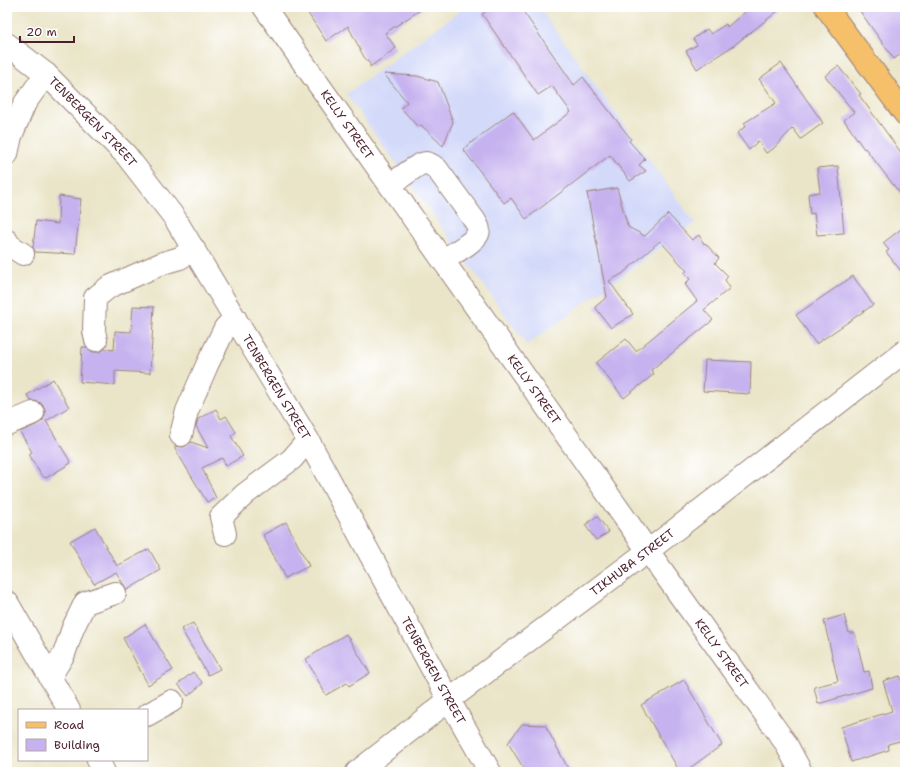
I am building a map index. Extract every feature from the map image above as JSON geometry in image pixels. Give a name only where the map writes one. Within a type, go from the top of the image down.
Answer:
[{"type":"main road","points":[[826,7],[905,114]]},
{"type":"street","name":"KELLY STREET","points":[[268,8],[390,185],[648,552],[785,742],[801,772]]},
{"type":"street","name":"TENBERGEN STREET","points":[[7,44],[46,74],[126,154],[174,217],[308,440],[449,700],[490,772]]},
{"type":"street","points":[[7,154],[11,136],[25,103],[46,74]]},
{"type":"street","points":[[390,185],[420,165],[426,163],[437,169],[476,221],[479,227],[478,233],[443,260]]},
{"type":"street","points":[[96,340],[94,331],[95,298],[108,287],[163,263],[180,258],[194,249]]},
{"type":"street","points":[[181,435],[187,411],[213,351],[224,328],[235,318]]},
{"type":"street","name":"TIKHUBA STREET","points":[[357,772],[449,700],[648,552],[905,351]]},
{"type":"street","points":[[7,424],[33,413]]},
{"type":"street","points":[[225,534],[221,518],[245,494],[292,459],[308,440]]},
{"type":"street","points":[[50,677],[64,654],[73,628],[85,603],[115,593]]},
{"type":"street","points":[[7,602],[68,709]]},
{"type":"street","points":[[148,714],[172,701]]},
{"type":"shaded area","points":[[465,7],[539,7],[695,223],[527,345],[346,94]]},
{"type":"building","points":[[304,7],[425,7],[385,33],[396,48],[370,67],[370,64],[364,57],[348,26],[326,41]]},
{"type":"building","points":[[492,7],[520,7],[574,85],[583,77],[631,139],[629,141],[645,159],[639,165],[646,171],[630,181],[610,155],[526,219],[511,198],[504,203],[463,149],[513,111],[534,140],[571,112],[552,86],[538,95],[482,14]]},
{"type":"building","points":[[751,7],[783,7],[733,46],[697,69],[686,51],[697,45],[693,39],[707,29],[711,34],[726,24],[727,27]]},
{"type":"building","points":[[857,7],[905,7],[905,51],[894,59]]},
{"type":"building","points":[[781,63],[823,123],[801,139],[793,128],[773,149],[766,153],[758,141],[749,150],[737,133],[746,126],[744,123],[776,103],[759,79]]},
{"type":"building","points":[[838,66],[861,94],[859,95],[905,158],[905,200],[865,148],[864,149],[844,120],[854,112],[825,76]]},
{"type":"building","points":[[384,74],[417,76],[438,82],[453,122],[443,146],[421,125],[418,127],[401,108],[407,102]]},
{"type":"building","points":[[838,166],[844,233],[817,235],[814,213],[810,214],[808,194],[820,192],[817,168]]},
{"type":"building","points":[[617,188],[628,227],[645,236],[668,214],[692,240],[699,235],[704,244],[705,243],[719,258],[715,263],[728,276],[725,280],[730,288],[704,310],[713,320],[651,370],[654,374],[624,398],[596,363],[626,339],[636,351],[697,301],[685,284],[690,279],[684,273],[687,271],[660,241],[622,274],[609,281],[633,314],[611,328],[595,307],[607,297],[587,193]]},
{"type":"building","points":[[59,196],[81,199],[75,254],[35,252],[33,247],[36,221],[58,224]]},
{"type":"building","points":[[905,226],[905,276],[886,252],[889,250],[883,243]]},
{"type":"building","points":[[853,276],[873,305],[816,344],[796,315]]},
{"type":"building","points":[[133,306],[154,307],[150,373],[115,371],[115,385],[80,382],[82,347],[86,347],[93,352],[99,352],[105,349],[114,350],[115,331],[131,332]]},
{"type":"building","points":[[705,360],[751,362],[750,394],[703,391]]},
{"type":"building","points":[[53,379],[69,407],[46,421],[71,463],[46,478],[41,475],[29,454],[32,452],[20,432],[38,424],[43,420],[45,415],[45,409],[41,403],[31,401],[27,395]]},
{"type":"building","points":[[216,409],[221,419],[226,416],[236,432],[231,436],[243,456],[226,466],[222,458],[202,468],[216,498],[207,502],[175,449],[175,446],[184,447],[191,442],[208,448],[196,426],[198,419]]},
{"type":"building","points":[[597,516],[609,532],[596,540],[585,525]]},
{"type":"building","points":[[286,522],[309,566],[285,578],[263,535]]},
{"type":"building","points":[[95,527],[117,566],[149,549],[161,570],[127,590],[116,572],[94,584],[70,541]]},
{"type":"building","points":[[844,615],[849,633],[855,633],[864,672],[869,671],[872,688],[818,704],[814,687],[838,681],[824,621]]},
{"type":"building","points":[[193,623],[220,669],[208,675],[181,629]]},
{"type":"building","points":[[145,624],[173,670],[148,685],[123,638]]},
{"type":"building","points":[[346,634],[370,673],[349,686],[347,683],[326,695],[306,659]]},
{"type":"building","points":[[193,672],[203,683],[188,696],[178,684]]},
{"type":"building","points":[[900,676],[905,695],[905,743],[901,743],[900,741],[888,744],[889,750],[851,762],[841,727],[892,711],[883,681]]},
{"type":"building","points":[[684,680],[722,745],[684,772],[680,772],[641,705]]},
{"type":"building","points":[[522,724],[545,725],[570,772],[526,772],[508,743]]}]
